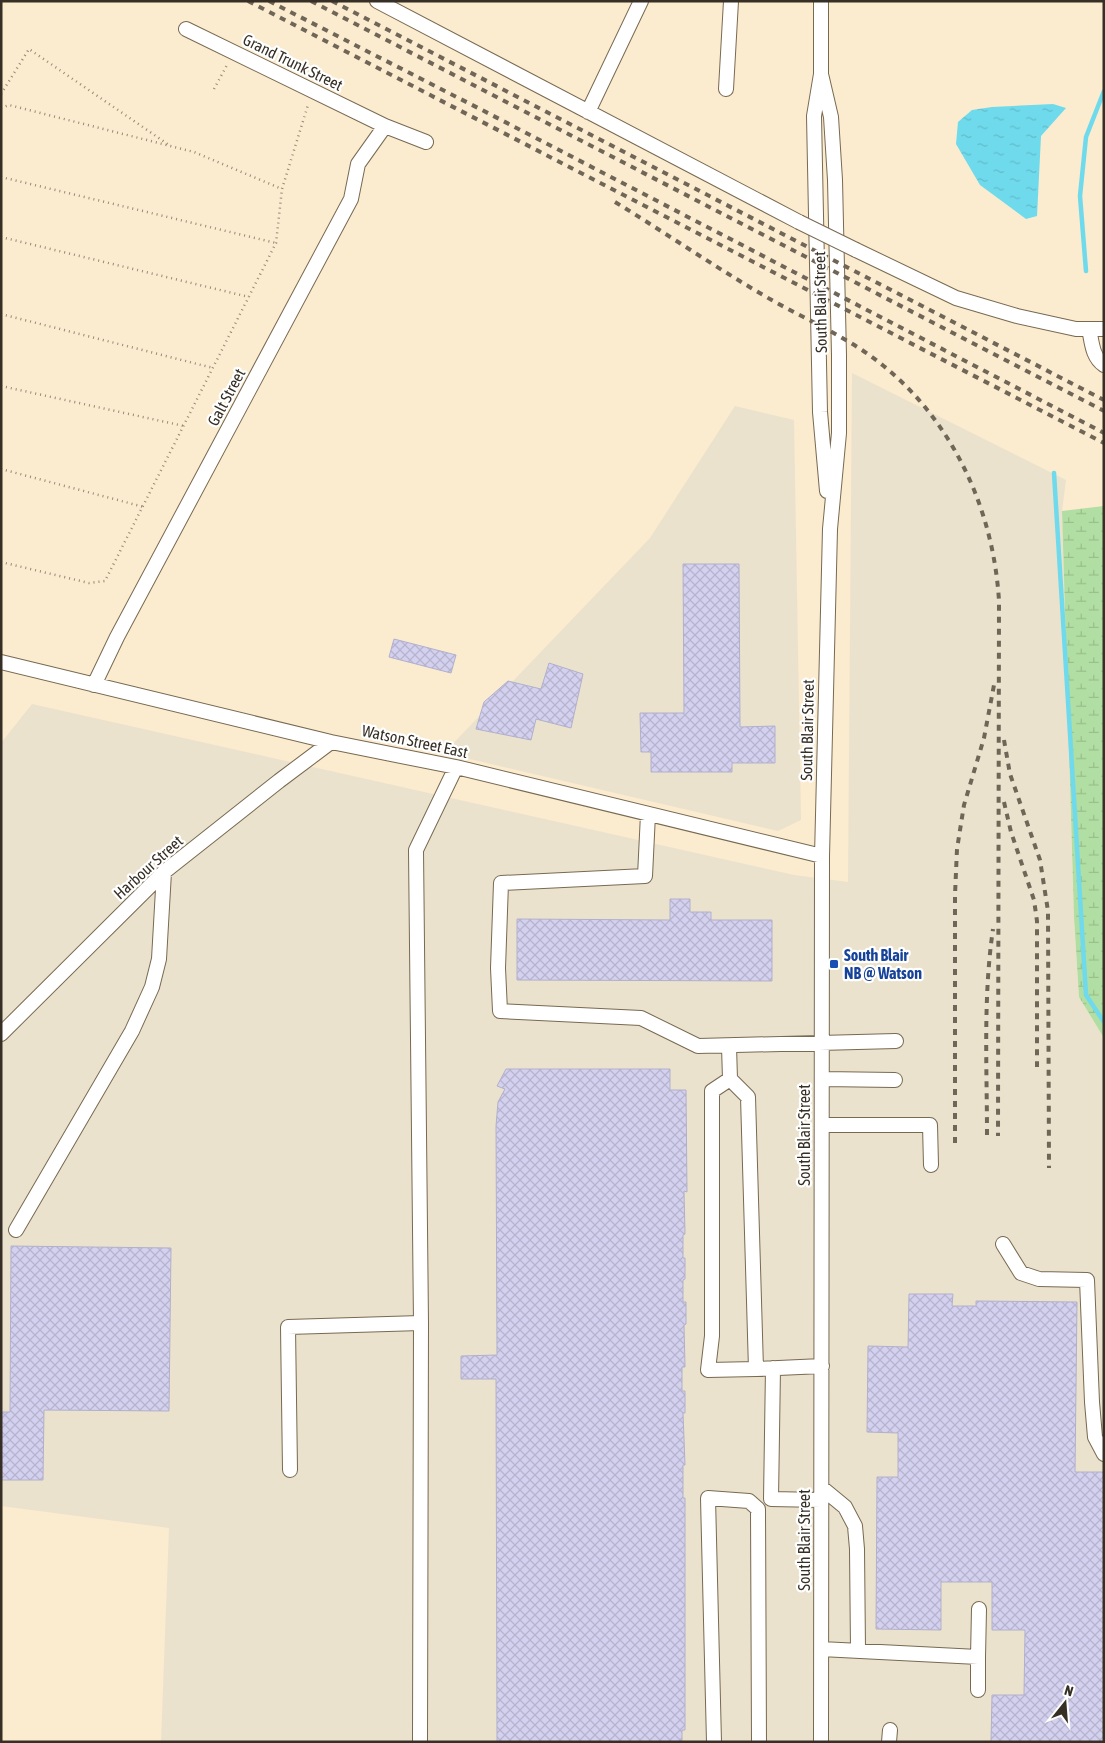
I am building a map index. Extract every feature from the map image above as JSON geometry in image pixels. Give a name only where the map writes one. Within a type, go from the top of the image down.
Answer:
[{"type":"street","points":[[377,1],[799,222],[956,298],[1018,316],[1076,329],[1104,329]]},
{"type":"street","points":[[588,112],[641,1]]},
{"type":"street","points":[[726,89],[731,1]]},
{"type":"street","name":"South Blair Street","points":[[821,1],[821,74],[814,116],[815,206],[820,412],[830,529]]},
{"type":"street","name":"Grand Trunk Street","points":[[186,29],[384,126],[426,142]]},
{"type":"street","name":"South Blair Street","points":[[821,74],[832,126],[839,355],[839,433],[830,529],[822,856],[821,1742]]},
{"type":"street","name":"Galt Street","points":[[94,684],[351,199],[358,164],[384,126]]},
{"type":"street","points":[[1089,329],[1095,355],[1101,364],[1104,365]]},
{"type":"street","name":"Watson Street East","points":[[1,662],[331,742],[456,767],[822,856]]},
{"type":"street","name":"Harbour Street","points":[[1,1034],[164,872],[331,742]]},
{"type":"street","points":[[420,1742],[421,1323],[416,850],[456,767]]},
{"type":"street","points":[[648,814],[646,876],[501,883],[498,968],[500,1011],[641,1018],[698,1046],[896,1041]]},
{"type":"street","points":[[16,1230],[132,1031],[152,987],[158,959],[164,872]]},
{"type":"street","points":[[729,1046],[730,1079],[748,1097],[756,1369]]},
{"type":"street","points":[[730,1079],[712,1092],[712,1336],[708,1370],[822,1366]]},
{"type":"street","points":[[822,1080],[895,1080]]},
{"type":"street","points":[[822,1126],[930,1125],[931,1165]]},
{"type":"street","points":[[1003,1244],[1020,1273],[1039,1279],[1087,1280],[1095,1437],[1104,1454]]},
{"type":"street","points":[[290,1470],[288,1327],[421,1323]]},
{"type":"street","points":[[771,1499],[773,1368]]},
{"type":"street","points":[[758,1509],[771,1499],[822,1494],[845,1507],[855,1526],[858,1650]]},
{"type":"street","points":[[714,1742],[708,1498],[749,1501],[758,1509],[759,1742]]},
{"type":"street","points":[[978,1690],[979,1610]]},
{"type":"street","points":[[821,1649],[978,1657]]},
{"type":"path","points":[[1,94],[29,49],[172,147]]},
{"type":"path","points":[[214,89],[234,52]]},
{"type":"path","points":[[1,562],[89,583],[105,581],[276,243],[282,190],[313,91]]},
{"type":"path","points":[[1,108],[9,105],[194,152],[282,190]]},
{"type":"path","points":[[1,177],[276,243]]},
{"type":"path","points":[[1,237],[248,297]]},
{"type":"path","points":[[1,314],[213,368]]},
{"type":"path","points":[[1,386],[184,426]]},
{"type":"path","points":[[1,469],[144,506]]},
{"type":"shaded area","points":[[852,373],[1066,480],[1062,511],[1074,917],[1079,997],[1104,1038],[1104,1742],[161,1742],[169,1528],[1,1506],[1,743],[32,704],[794,875],[848,882]]},
{"type":"shaded area","points":[[735,406],[794,420],[801,820],[778,831],[444,753],[650,538]]},
{"type":"green space","points":[[1104,506],[1104,1038],[1079,997],[1074,917],[1062,511]]},
{"type":"water","points":[[1053,104],[1066,108],[1041,136],[1037,216],[1026,219],[980,185],[956,144],[958,122],[972,110],[992,107]]},
{"type":"building","points":[[683,564],[739,564],[740,727],[775,726],[775,763],[732,763],[732,772],[651,772],[651,752],[641,752],[640,713],[684,713]]},
{"type":"building","points":[[394,639],[456,655],[451,673],[389,657]]},
{"type":"building","points":[[549,663],[583,674],[571,728],[536,719],[531,740],[476,729],[484,702],[508,681],[541,689]]},
{"type":"building","points":[[670,899],[690,899],[690,912],[711,912],[711,920],[772,920],[772,981],[517,980],[517,919],[670,920]]},
{"type":"building","points":[[506,1069],[670,1069],[670,1090],[686,1090],[687,1192],[684,1191],[685,1234],[683,1235],[683,1258],[685,1258],[685,1279],[683,1280],[683,1302],[686,1302],[686,1324],[684,1325],[685,1367],[682,1367],[682,1391],[685,1391],[685,1413],[683,1413],[685,1465],[683,1465],[683,1498],[685,1498],[685,1730],[682,1730],[682,1742],[497,1742],[496,1379],[461,1379],[461,1356],[497,1355],[496,1126],[498,1102],[505,1089],[497,1086]]},
{"type":"building","points":[[11,1246],[171,1248],[169,1411],[44,1410],[43,1480],[1,1480],[1,1412],[10,1412]]},
{"type":"building","points":[[909,1294],[953,1294],[952,1306],[976,1306],[976,1301],[1077,1302],[1075,1472],[1104,1472],[1104,1742],[991,1742],[992,1695],[1024,1695],[1025,1630],[992,1630],[992,1582],[941,1582],[941,1630],[876,1629],[877,1477],[898,1477],[898,1433],[867,1432],[868,1346],[908,1347]]},
{"type":"waterway","points":[[1086,271],[1080,196],[1086,137],[1104,91]]},
{"type":"waterway","points":[[1054,473],[1086,995],[1104,1022]]},
{"type":"railway","points":[[248,1],[1104,443]]},
{"type":"railway","points":[[269,1],[1104,433]]},
{"type":"railway","points":[[311,1],[1104,411]]},
{"type":"railway","points":[[332,1],[1104,400]]},
{"type":"railway","points":[[615,202],[763,295],[850,342],[892,373],[918,399],[941,428],[960,459],[975,493],[987,528],[995,564],[999,601],[998,1136]]},
{"type":"railway","points":[[955,1143],[955,895],[957,849],[964,805],[984,738],[994,685]]},
{"type":"railway","points":[[1004,740],[1010,774],[1040,860],[1048,911],[1049,1168]]},
{"type":"railway","points":[[1004,802],[1011,832],[1034,900],[1037,921],[1037,1067]]},
{"type":"railway","points":[[987,1135],[987,1006],[993,929]]},
{"type":"place","name":"South Blair NB @ Watson","points":[[834,964]]}]
